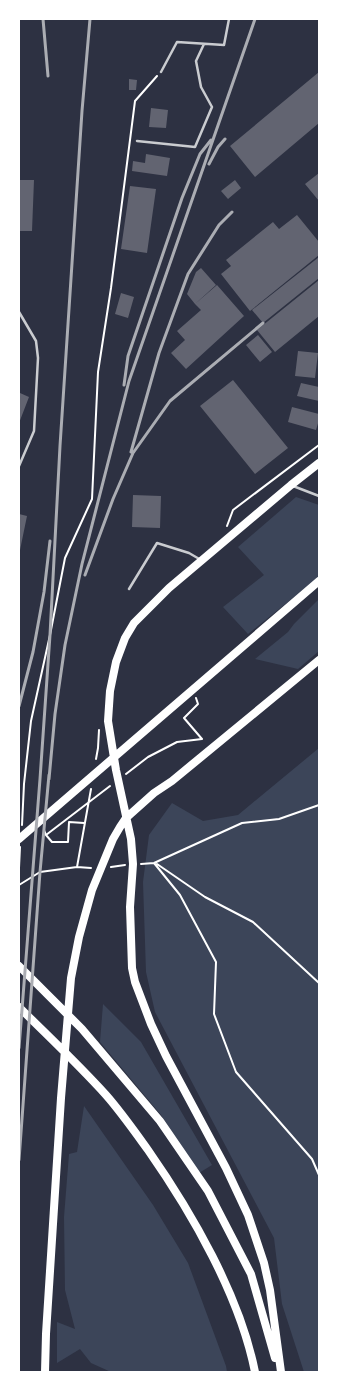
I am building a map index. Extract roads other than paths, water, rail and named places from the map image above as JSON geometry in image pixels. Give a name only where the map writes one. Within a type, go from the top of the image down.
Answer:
[{"type":"main road","points":[[280,1372],[270,1290],[264,1263],[248,1215],[226,1168],[163,1050],[146,1012],[135,982],[132,968],[130,907],[133,864],[131,839],[112,749],[108,722],[110,691],[116,662],[125,638],[134,623],[168,588],[319,463]]},
{"type":"main road","points":[[20,842],[39,822],[319,581]]},
{"type":"main road","points":[[45,1372],[48,1302],[70,978],[82,922],[92,890],[112,839],[126,818],[154,793],[178,776],[319,660]]},
{"type":"main road","points":[[19,966],[82,1029],[160,1121],[208,1192],[251,1274],[280,1372]]},
{"type":"main road","points":[[19,1007],[106,1095],[164,1172],[210,1252],[230,1294],[250,1352],[255,1372]]},
{"type":"lane","points":[[161,72],[177,42],[224,45],[229,19]]},
{"type":"lane","points":[[137,141],[195,147],[212,107],[201,87],[196,61],[204,44]]},
{"type":"lane","points":[[19,312],[36,341],[38,358],[34,431],[19,466]]},
{"type":"lane","points":[[291,485],[319,496]]},
{"type":"lane","points":[[129,589],[157,544],[189,553],[202,560]]},
{"type":"railway","points":[[43,19],[48,76]]},
{"type":"railway","points":[[19,1048],[50,635],[60,446],[82,111],[90,19]]},
{"type":"railway","points":[[49,779],[55,714],[65,645],[82,564],[129,381],[255,19]]},
{"type":"railway","points":[[209,164],[218,147],[225,139]]},
{"type":"railway","points":[[124,385],[128,356],[182,198],[200,154],[211,140]]},
{"type":"railway","points":[[131,452],[159,353],[188,274],[219,225],[232,212]]},
{"type":"railway","points":[[85,575],[113,499],[133,453],[170,401],[263,323]]},
{"type":"railway","points":[[19,706],[33,652],[44,592],[50,541]]},
{"type":"railway","points":[[19,1160],[40,872],[49,775]]}]
